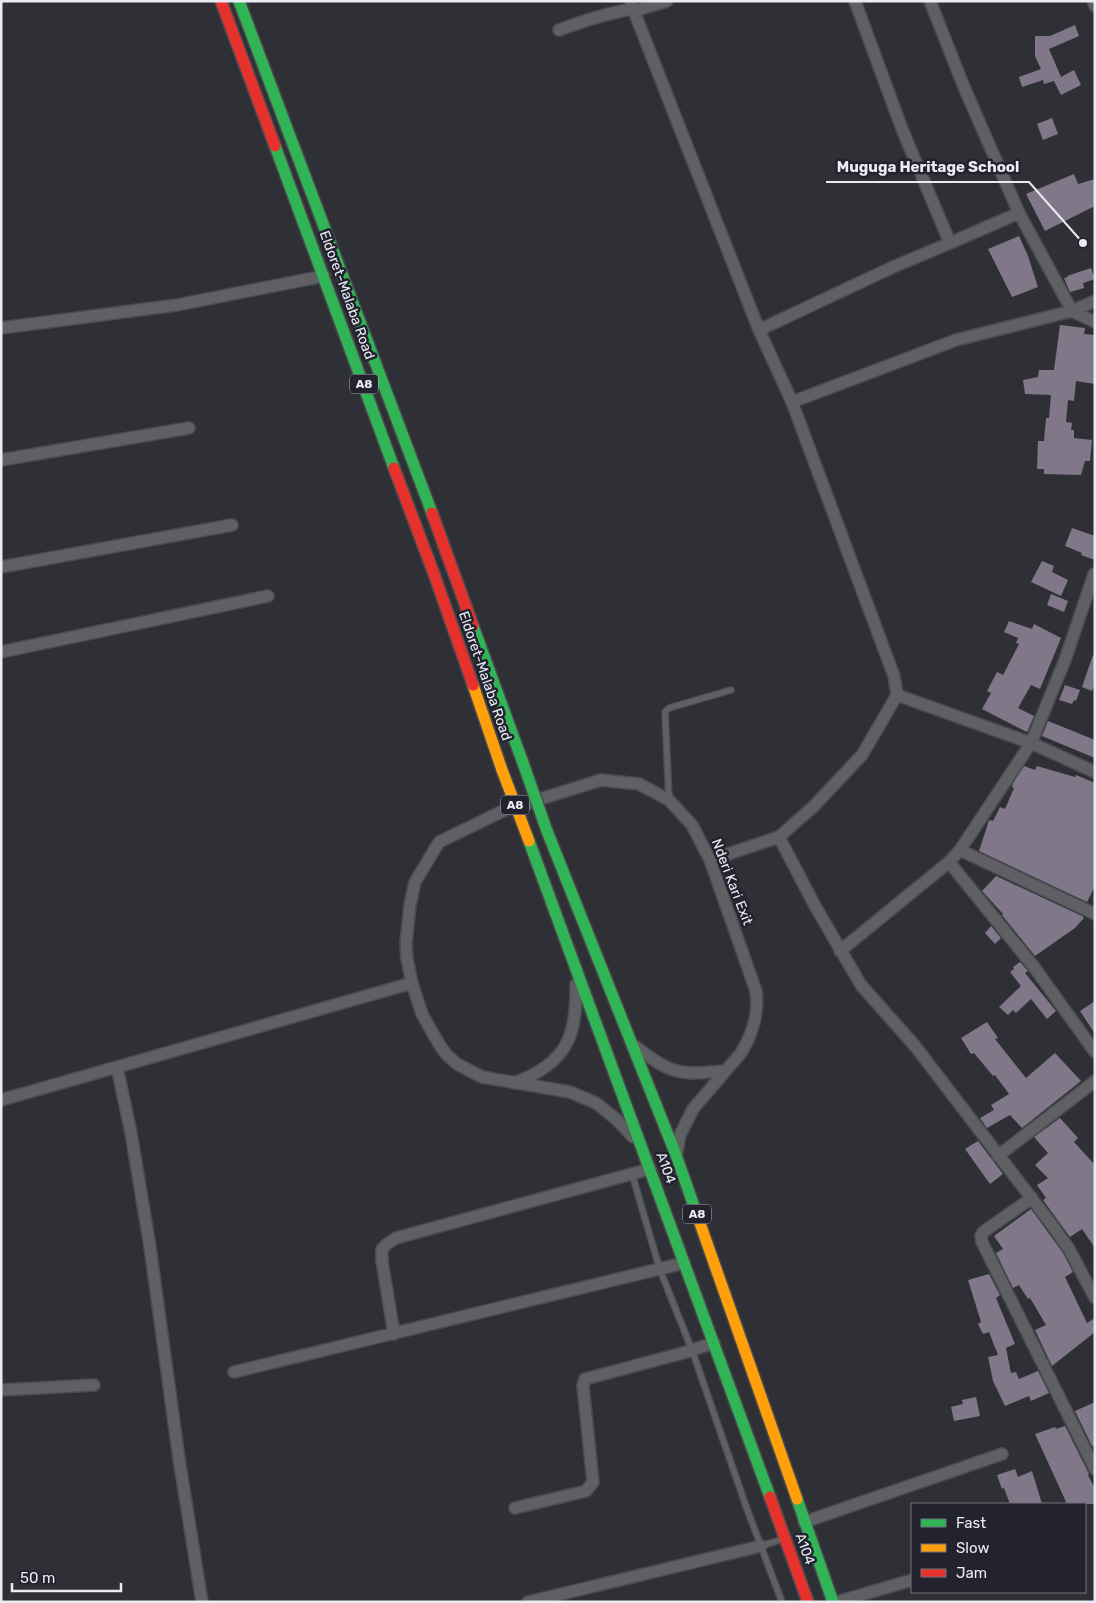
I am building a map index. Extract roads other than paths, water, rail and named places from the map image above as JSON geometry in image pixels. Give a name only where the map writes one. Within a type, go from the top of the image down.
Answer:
[{"type":"highway","name":"Eldoret-Malaba Road","points":[[220,1],[434,574],[528,841]]},
{"type":"highway","name":"Eldoret-Malaba Road","points":[[239,1],[386,389],[547,831],[631,1043]]},
{"type":"highway","name":"A104","points":[[528,841],[806,1597]]},
{"type":"highway","name":"A8","points":[[631,1043],[676,1155],[804,1522],[835,1602]]},
{"type":"street","points":[[559,30],[632,7],[667,1]]},
{"type":"street","points":[[854,1],[902,129],[950,243]]},
{"type":"street","points":[[930,1],[964,87],[1018,213],[1072,310],[1095,322]]},
{"type":"street","points":[[1093,1],[1095,6]]},
{"type":"street","points":[[632,7],[759,330],[792,402],[894,676],[897,695],[862,754],[814,806],[779,837],[710,860]]},
{"type":"street","points":[[759,330],[893,267],[1018,213]]},
{"type":"street","points":[[1,328],[177,306],[324,276]]},
{"type":"street","points":[[792,402],[956,340],[1072,310],[1095,301]]},
{"type":"street","points":[[1,460],[189,428]]},
{"type":"street","points":[[1,567],[232,525]]},
{"type":"street","points":[[840,951],[949,862],[960,850],[1031,743],[1065,660],[1094,574]]},
{"type":"street","points":[[1,652],[268,596]]},
{"type":"street","points":[[897,695],[1031,743],[1095,772]]},
{"type":"street","name":"Nderi Kari Exit","points":[[412,983],[406,944],[410,905],[415,882],[439,842],[505,810],[601,780],[639,784],[669,800],[692,825],[710,860],[747,963],[756,991],[757,1001],[756,1018],[750,1036],[741,1053],[693,1109],[680,1135],[676,1155]]},
{"type":"street","points":[[779,837],[840,951],[861,985],[915,1046],[1032,1198],[1069,1249],[1095,1298]]},
{"type":"street","points":[[960,850],[1095,914]]},
{"type":"street","points":[[949,862],[1034,967],[1095,1052]]},
{"type":"street","points":[[512,1083],[541,1071],[553,1061],[570,1039],[576,1004],[576,969]]},
{"type":"street","points":[[1,1100],[412,983],[422,1014],[432,1033],[446,1054],[469,1071],[482,1077],[570,1092],[596,1103],[616,1118],[641,1145]]},
{"type":"street","points":[[631,1043],[659,1064],[685,1074],[725,1071]]},
{"type":"street","points":[[116,1067],[131,1133],[150,1247],[179,1459],[202,1602]]},
{"type":"street","points":[[998,1156],[1095,1081]]},
{"type":"street","points":[[394,1334],[382,1261],[382,1250],[396,1238],[650,1169]]},
{"type":"street","points":[[1032,1198],[984,1232],[981,1236],[982,1242],[1095,1469]]},
{"type":"street","points":[[234,1372],[684,1263]]},
{"type":"street","points":[[515,1508],[586,1491],[593,1482],[583,1386],[585,1379],[714,1343]]},
{"type":"street","points":[[1,1390],[94,1385]]},
{"type":"street","points":[[804,1522],[1002,1454]]},
{"type":"street","points":[[528,1602],[761,1546]]},
{"type":"street","points":[[835,1602],[911,1580]]},
{"type":"lane","points":[[669,800],[665,712],[669,708],[731,690]]},
{"type":"lane","points":[[632,1174],[660,1270],[692,1350],[782,1602]]},
{"type":"lane","points":[[761,1546],[785,1538]]},
{"type":"place","name":"Muguga Heritage School","points":[[1083,243]]}]
